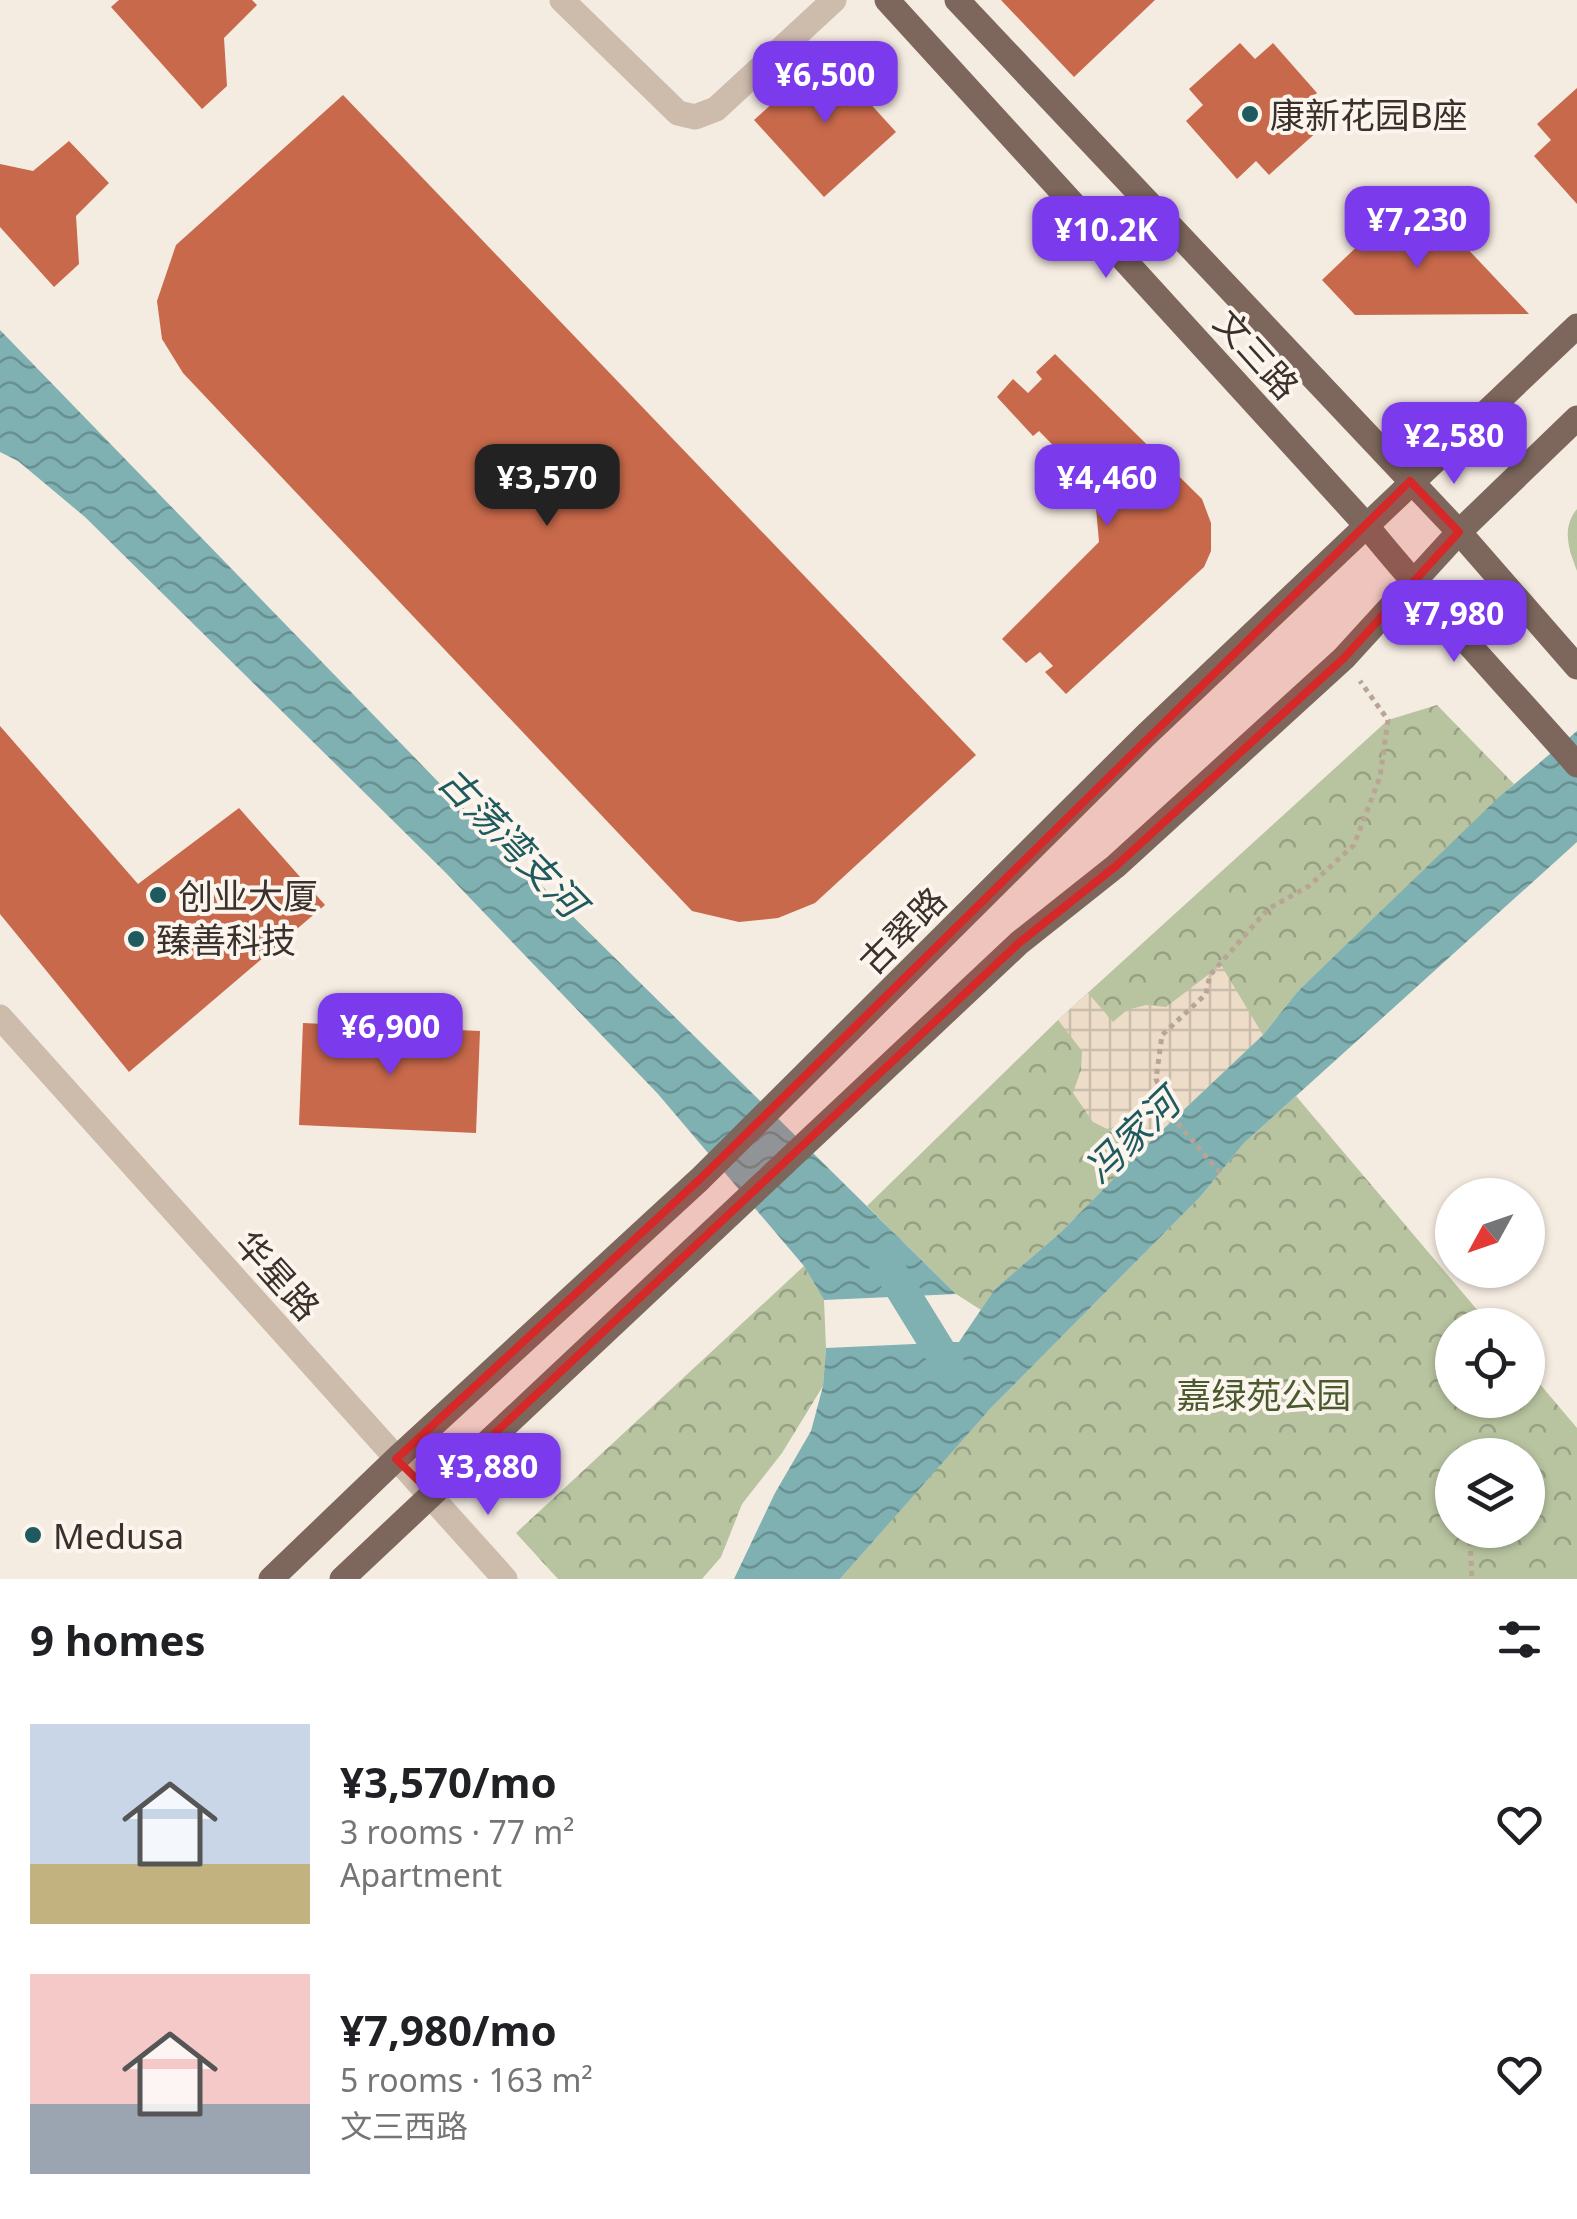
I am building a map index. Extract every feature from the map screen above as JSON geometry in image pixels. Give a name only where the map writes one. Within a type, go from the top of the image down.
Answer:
[{"type":"main road","name":"文三路","points":[[886,0],[1366,525],[1577,765]]},
{"type":"main road","name":"文三路","points":[[957,0],[1459,532],[1577,666]]},
{"type":"main road","name":"古翠路","points":[[271,1579],[700,1179],[1146,735],[1577,326]]},
{"type":"main road","points":[[342,1579],[1019,942],[1116,866],[1344,658],[1459,532],[1577,418]]},
{"type":"street","points":[[562,0],[678,113],[695,117],[716,109],[834,0]]},
{"type":"street","name":"华星路","points":[[0,1017],[504,1579]]},
{"type":"path","points":[[1220,1173],[1174,1119],[1156,1079],[1162,1035],[1206,994],[1210,974],[1268,909],[1308,886],[1354,844],[1380,778],[1388,720],[1344,658]]},
{"type":"path","points":[[1470,1548],[1472,1579]]},
{"type":"highlighted area","points":[[1410,481],[1459,532],[1344,658],[1116,866],[1019,943],[431,1493],[396,1459],[700,1179]]},
{"type":"green space","points":[[1577,509],[1577,571],[1568,531]]},
{"type":"green space","points":[[1437,705],[1514,784],[1298,991],[1263,1035],[1061,1232],[995,1289],[981,1310],[956,1294],[867,1206],[1058,1020],[1388,720]]},
{"type":"green space","name":"嘉绿苑公园","points":[[1296,1096],[1435,1260],[1435,1288],[1459,1288],[1476,1308],[1435,1308],[1435,1418],[1545,1418],[1545,1390],[1577,1428],[1577,1579],[840,1579],[983,1416],[1201,1196],[1244,1143]]},
{"type":"green space","points":[[804,1266],[824,1300],[823,1386],[782,1453],[742,1504],[721,1557],[702,1579],[558,1579],[516,1533]]},
{"type":"shaded area","points":[[1221,965],[1263,1035],[1154,1138],[1135,1114],[1121,1125],[1107,1129],[1093,1122],[1073,1093],[1081,1070],[1082,1051],[1058,1020],[1088,993],[1113,1022],[1127,1010],[1146,1005],[1166,1007]]},
{"type":"water","points":[[0,330],[482,827],[956,1294],[824,1300],[804,1266],[658,1094],[445,872],[85,517],[18,461],[0,452]]},
{"type":"water","points":[[1577,731],[1577,842],[1244,1143],[1201,1196],[989,1410],[840,1579],[734,1579],[775,1493],[811,1431],[823,1386],[826,1348],[959,1342],[995,1289],[1061,1232],[1263,1035],[1298,991],[1498,798]]},
{"type":"building","points":[[119,0],[252,0],[257,5],[224,38],[227,86],[202,109],[111,7]]},
{"type":"building","points":[[1001,0],[1155,0],[1074,77]]},
{"type":"building","name":"康新花园B座","points":[[1240,43],[1255,59],[1273,43],[1317,93],[1301,107],[1320,129],[1269,175],[1256,161],[1237,179],[1186,121],[1203,105],[1189,89]]},
{"type":"building","points":[[826,55],[896,132],[824,197],[754,120]]},
{"type":"building","points":[[1577,88],[1577,204],[1534,156],[1551,140],[1537,124]]},
{"type":"building","points":[[343,95],[976,755],[815,903],[778,918],[739,922],[692,911],[183,373],[162,339],[157,301],[176,245]]},
{"type":"building","points":[[69,141],[109,183],[76,216],[79,264],[54,287],[0,227],[0,164],[33,171]]},
{"type":"building","points":[[1414,192],[1529,314],[1355,315],[1322,280]]},
{"type":"building","points":[[1055,354],[1202,499],[1211,523],[1211,551],[1204,567],[1066,694],[1045,672],[1053,666],[1040,652],[1026,663],[1002,639],[1099,542],[1096,508],[1105,498],[1039,431],[1033,436],[997,397],[1013,379],[1028,393],[1042,379],[1036,372]]},
{"type":"building","name":"创业大厦","points":[[0,726],[138,884],[239,808],[325,905],[129,1072],[0,914]]},
{"type":"building","points":[[303,1023],[480,1031],[476,1133],[299,1125]]},
{"type":"waterway","name":"古荡湾支河","points":[[883,1259],[949,1366]]},
{"type":"place","name":"康新花园B座","points":[[1250,114]]},
{"type":"place","name":"创业大厦","points":[[158,895]]},
{"type":"place","name":"臻善科技","points":[[136,939]]},
{"type":"place","name":"Medusa","points":[[33,1535]]},
{"type":"water label","name":"冯家河","points":[[1131,1135]]}]
